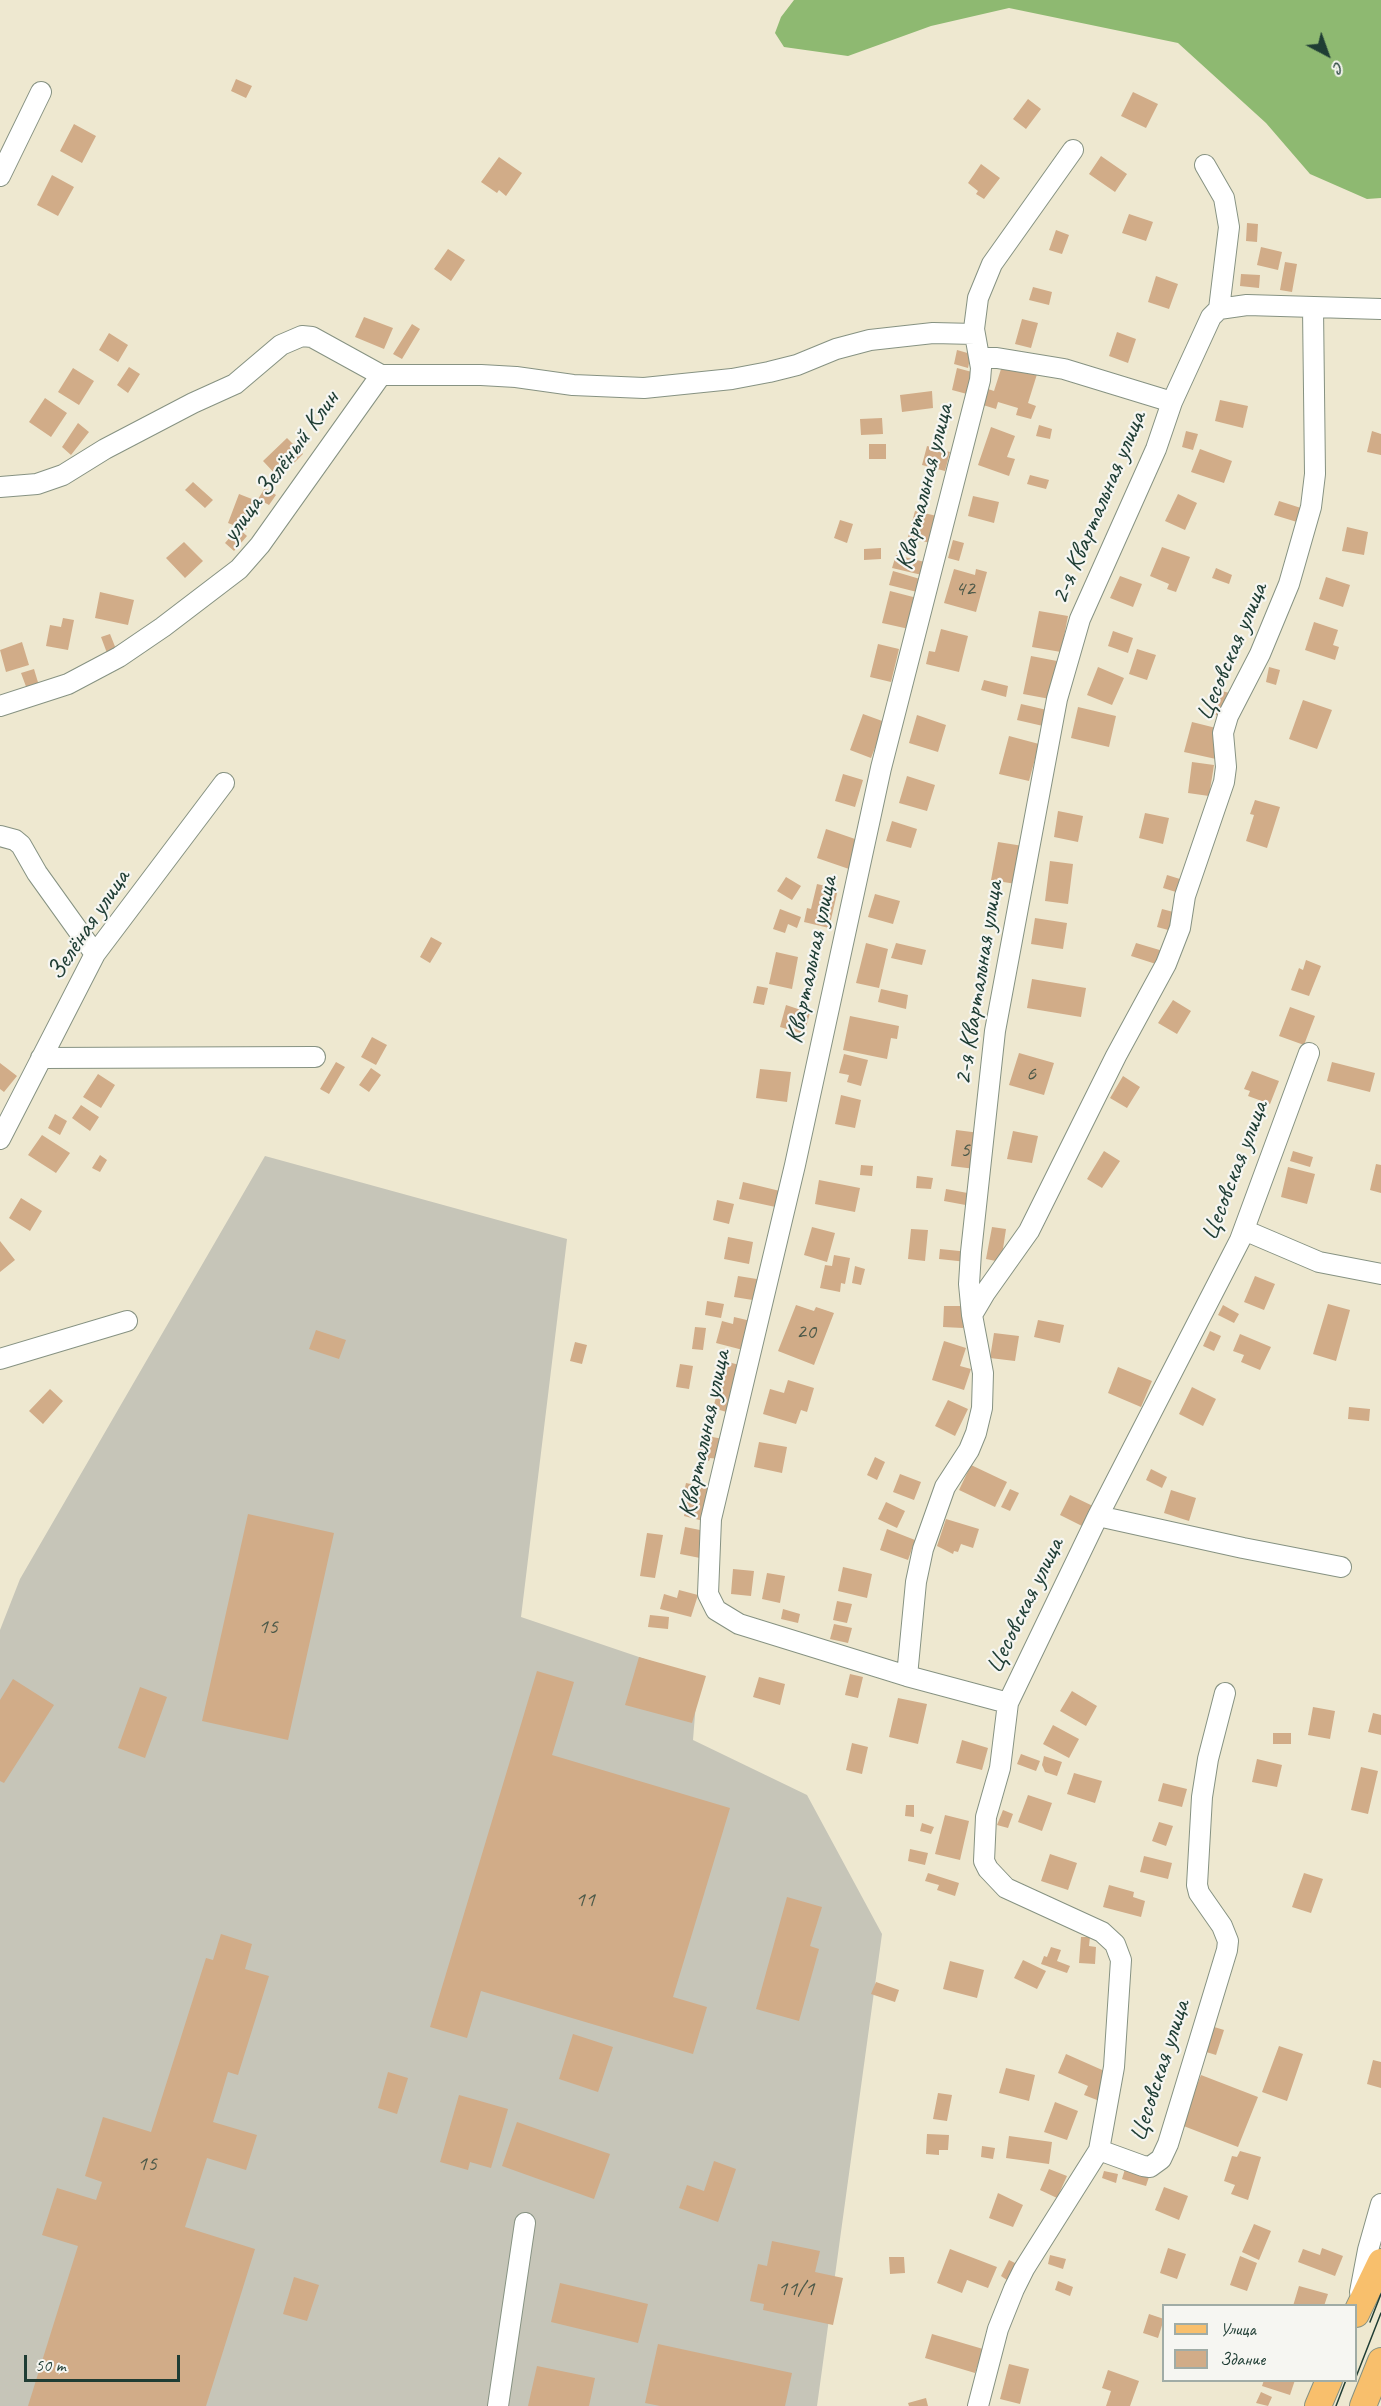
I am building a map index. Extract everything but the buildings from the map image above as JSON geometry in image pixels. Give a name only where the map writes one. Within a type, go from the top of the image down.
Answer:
[{"type":"main road","points":[[1357,2310],[1381,2262]]},
{"type":"main road","points":[[1363,2406],[1381,2361]]},
{"type":"main road","points":[[1318,2406],[1328,2382]]},
{"type":"street","points":[[0,176],[41,92]]},
{"type":"street","name":"Квартальная улица","points":[[906,1676],[732,1620],[716,1610],[708,1594],[711,1519],[795,1165],[881,768],[980,380],[980,358],[974,315],[978,298],[992,264],[1072,150]]},
{"type":"street","points":[[1205,165],[1224,198],[1229,227],[1220,309],[1247,305],[1381,309]]},
{"type":"street","name":"Цесовская улица","points":[[972,1315],[1029,1230],[1116,1056],[1166,964],[1180,928],[1185,896],[1224,782],[1226,766],[1223,733],[1228,716],[1260,654],[1289,584],[1311,507],[1315,474],[1313,308]]},
{"type":"street","name":"2-я Квартальная улица","points":[[906,1676],[916,1582],[923,1549],[945,1487],[969,1450],[976,1434],[982,1408],[983,1373],[972,1315],[970,1269],[995,1031],[1057,699],[1080,619],[1156,449],[1172,402],[1206,326],[1220,309]]},
{"type":"street","points":[[0,487],[38,483],[63,475],[105,449],[235,384],[281,345],[302,336],[312,337],[381,375],[481,375],[516,377],[573,386],[644,388],[732,379],[769,372],[870,340],[933,333],[975,334]]},
{"type":"street","points":[[980,358],[997,358],[1064,369],[1172,402]]},
{"type":"street","name":"улица Зелёный Клин","points":[[0,706],[68,684],[119,657],[163,627],[238,569],[260,545],[381,375]]},
{"type":"street","name":"Зелёная улица","points":[[0,1139],[95,954],[224,783]]},
{"type":"street","points":[[0,836],[15,840],[21,845],[37,873],[95,954]]},
{"type":"street","name":"Цесовская улица","points":[[978,2406],[998,2329],[1014,2289],[1024,2269],[1099,2150],[1114,2067],[1121,1960],[1115,1944],[1101,1932],[1006,1888],[988,1869],[984,1861],[986,1817],[1000,1768],[1008,1703],[1098,1516],[1244,1230],[1309,1053]]},
{"type":"street","points":[[41,1058],[315,1056]]},
{"type":"street","points":[[1244,1230],[1319,1262],[1381,1274]]},
{"type":"street","points":[[0,1359],[127,1321]]},
{"type":"street","points":[[1098,1516],[1341,1567]]},
{"type":"street","points":[[906,1676],[1008,1703]]},
{"type":"street","name":"Цесовская улица","points":[[1099,2150],[1143,2166],[1156,2164],[1161,2159],[1168,2144],[1227,1950],[1228,1941],[1222,1926],[1199,1893],[1197,1885],[1202,1797],[1208,1759],[1225,1693]]},
{"type":"street","points":[[1357,2307],[1368,2250],[1381,2204]]},
{"type":"street","points":[[498,2406],[525,2223]]},
{"type":"shaded area","points":[[265,1156],[567,1239],[521,1617],[698,1677],[693,1740],[807,1795],[882,1934],[817,2406],[0,2406],[0,1630],[20,1579]]},
{"type":"green space","points":[[794,0],[1381,0],[1381,198],[1367,199],[1310,174],[1266,123],[1178,43],[1009,8],[931,26],[848,56],[784,47],[775,33],[781,17]]},
{"type":"tram line","points":[[1370,2322],[1381,2294]]},
{"type":"tram line","points":[[1357,2374],[1381,2313]]},
{"type":"tram line","points":[[1336,2406],[1345,2382]]}]
